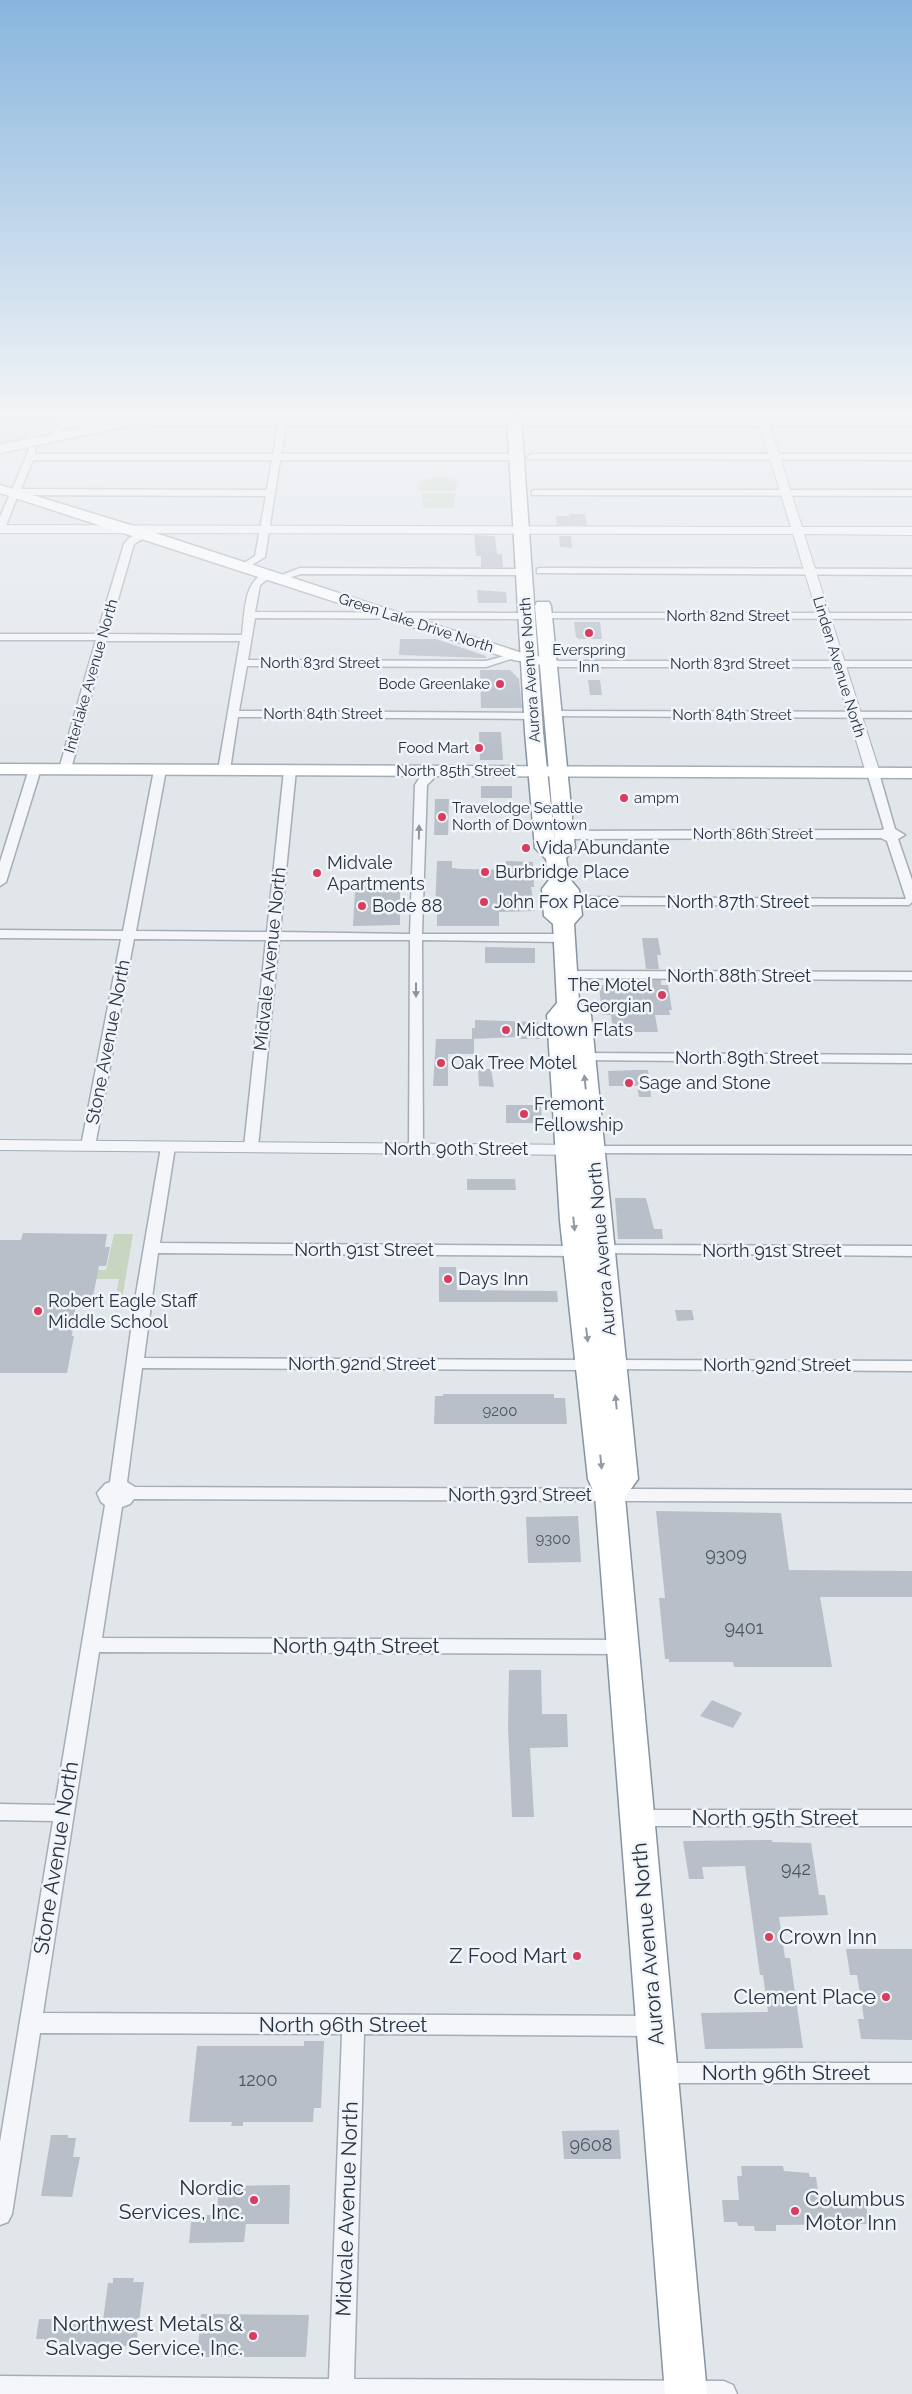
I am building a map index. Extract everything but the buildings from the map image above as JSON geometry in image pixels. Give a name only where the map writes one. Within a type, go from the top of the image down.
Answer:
[{"type":"highway","name":"Aurora Avenue North","points":[[522,531],[536,561]]},
{"type":"highway","name":"Aurora Avenue North","points":[[539,531],[531,659],[533,716],[544,848],[556,857],[559,880],[569,890],[571,902],[571,915],[563,930]]},
{"type":"highway","name":"Aurora Avenue North","points":[[531,659],[560,715],[558,772],[564,848],[556,857]]},
{"type":"highway","name":"Aurora Avenue North","points":[[559,880],[552,889],[552,901],[555,916],[563,930],[568,1004],[580,1015],[592,1150],[586,1259],[594,1305],[608,1315],[602,1365]]},
{"type":"highway","name":"Aurora Avenue North","points":[[568,1004],[558,1015],[568,1150],[602,1365],[624,1479],[610,1495],[686,2394]]},
{"type":"main road","name":"Green Lake Drive North","points":[[128,529],[392,616],[531,659]]},
{"type":"main road","name":"North 85th Street","points":[[0,769],[912,773]]},
{"type":"street","points":[[0,529],[912,531]]},
{"type":"street","points":[[244,567],[260,559],[264,530]]},
{"type":"street","name":"Linden Avenue North","points":[[797,531],[910,901]]},
{"type":"street","name":"Interlake Avenue North","points":[[65,769],[130,542],[134,538],[146,534]]},
{"type":"street","points":[[224,770],[256,583],[273,577],[300,571],[536,561],[809,572],[912,572]]},
{"type":"street","name":"North 82nd Street","points":[[250,615],[912,616]]},
{"type":"street","points":[[0,638],[246,638]]},
{"type":"street","name":"North 83rd Street","points":[[242,663],[486,664],[531,659],[559,664],[912,664]]},
{"type":"street","name":"North 84th Street","points":[[234,714],[533,716]]},
{"type":"street","name":"North 84th Street","points":[[560,715],[912,715]]},
{"type":"street","points":[[0,882],[35,769]]},
{"type":"street","name":"Stone Avenue North","points":[[88,1146],[160,770]]},
{"type":"street","name":"Midvale Avenue North","points":[[251,1147],[290,770]]},
{"type":"street","points":[[416,1149],[416,937],[421,786],[424,779],[435,771]]},
{"type":"street","name":"North 86th Street","points":[[563,835],[912,835]]},
{"type":"street","name":"North 87th Street","points":[[571,902],[910,901]]},
{"type":"street","points":[[0,934],[416,937],[563,930]]},
{"type":"street","name":"North 88th Street","points":[[565,975],[912,976]]},
{"type":"street","name":"North 89th Street","points":[[583,1057],[912,1059]]},
{"type":"street","name":"North 90th Street","points":[[0,1145],[568,1150],[912,1150]]},
{"type":"street","name":"Stone Avenue North","points":[[0,2214],[90,1645],[120,1494],[134,1363],[168,1147]]},
{"type":"street","name":"North 91st Street","points":[[151,1248],[586,1259],[912,1251]]},
{"type":"street","name":"North 92nd Street","points":[[134,1363],[912,1366]]},
{"type":"street","name":"North 93rd Street","points":[[120,1494],[912,1496]]},
{"type":"street","name":"North 94th Street","points":[[90,1645],[623,1647]]},
{"type":"street","points":[[0,1812],[63,1813]]},
{"type":"street","name":"North 95th Street","points":[[637,1818],[912,1818]]},
{"type":"street","name":"North 96th Street","points":[[30,2023],[655,2026]]},
{"type":"street","name":"Midvale Avenue North","points":[[341,2392],[352,2026]]},
{"type":"street","name":"North 96th Street","points":[[659,2073],[912,2073]]},
{"type":"street","points":[[0,2389],[724,2394]]},
{"type":"green space","points":[[114,1234],[133,1234],[122,1299],[115,1299],[119,1279],[91,1279],[92,1270],[106,1270]]},
{"type":"place","name":"Everspring Inn","points":[[589,633]]},
{"type":"place","name":"Bode Greenlake","points":[[500,684]]},
{"type":"place","name":"Food Mart","points":[[479,748]]},
{"type":"place","name":"ampm","points":[[624,798]]},
{"type":"place","name":"Travelodge Seattle North of Downtown","points":[[442,817]]},
{"type":"place","name":"Vida Abundante","points":[[526,848]]},
{"type":"place","name":"Burbridge Place","points":[[485,872]]},
{"type":"place","name":"Midvale Apartments","points":[[317,873]]},
{"type":"place","name":"John Fox Place","points":[[484,902]]},
{"type":"place","name":"Bode 88","points":[[362,906]]},
{"type":"place","name":"The Motel Georgian","points":[[662,995]]},
{"type":"place","name":"Midtown Flats","points":[[506,1030]]},
{"type":"place","name":"Oak Tree Motel","points":[[441,1063]]},
{"type":"place","name":"Sage and Stone","points":[[629,1083]]},
{"type":"place","name":"Fremont Fellowship","points":[[524,1114]]},
{"type":"place","name":"Days Inn","points":[[448,1279]]},
{"type":"place","name":"Robert Eagle Staff Middle School","points":[[38,1311]]},
{"type":"place","name":"Crown Inn","points":[[769,1937]]},
{"type":"place","name":"Z Food Mart","points":[[577,1956]]},
{"type":"place","name":"Clement Place","points":[[886,1997]]},
{"type":"place","name":"Nordic Services, Inc.","points":[[254,2200]]},
{"type":"place","name":"Columbus Motor Inn","points":[[795,2211]]},
{"type":"place","name":"Northwest Metals & Salvage Service, Inc.","points":[[253,2336]]}]
